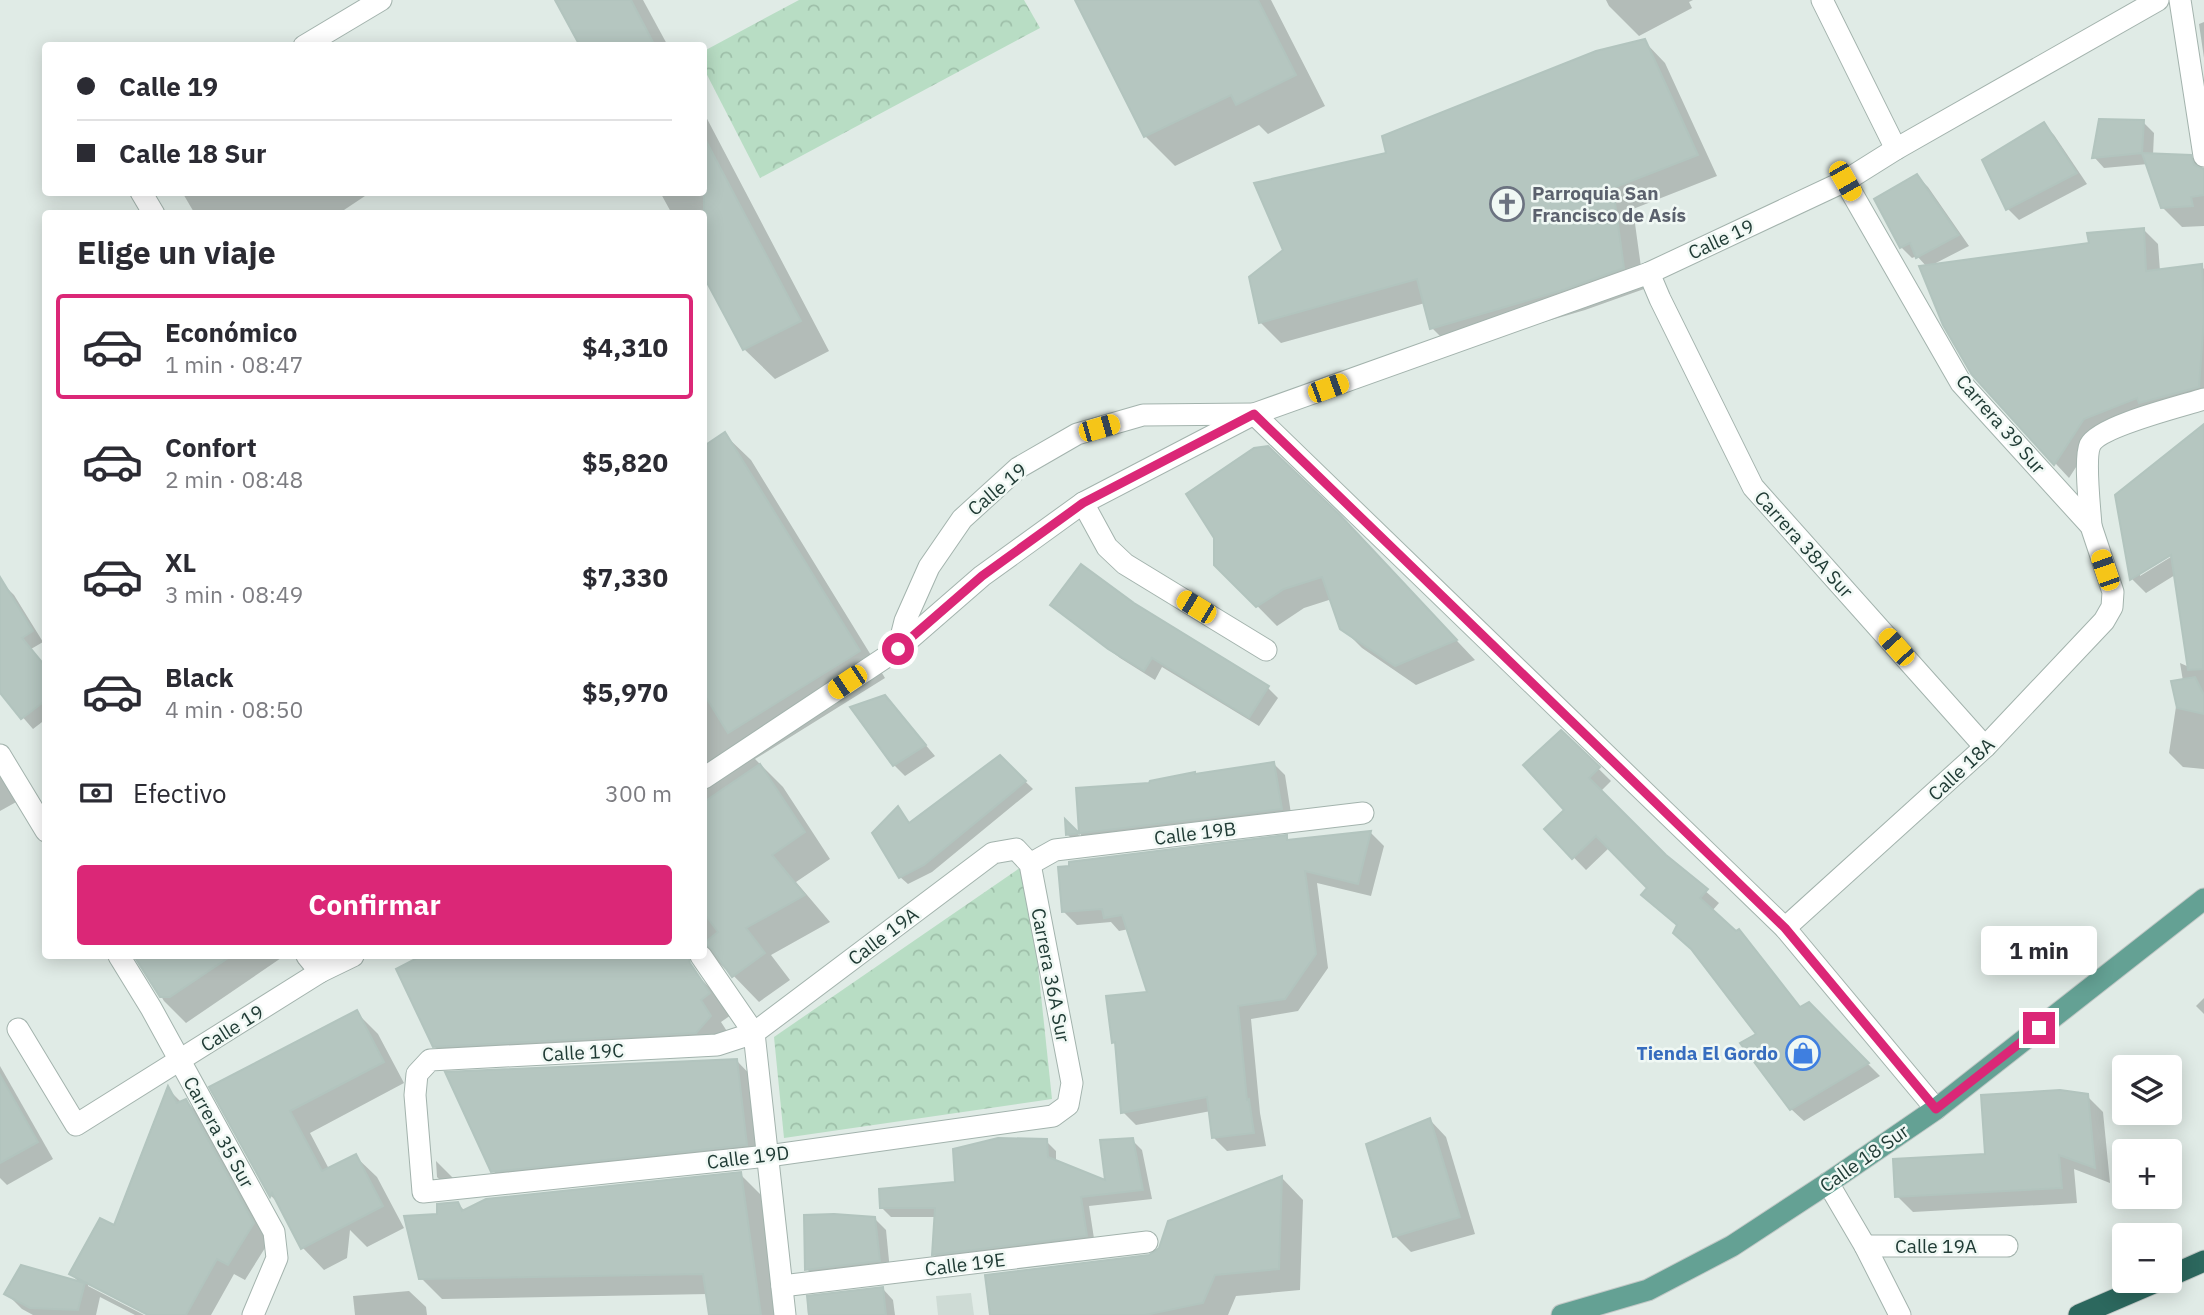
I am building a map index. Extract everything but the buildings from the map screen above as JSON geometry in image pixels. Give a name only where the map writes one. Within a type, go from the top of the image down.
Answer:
[{"type":"highway","points":[[2182,1271],[2204,1261]]},
{"type":"highway","points":[[2080,1315],[2130,1293]]},
{"type":"main road","name":"Calle 18 Sur","points":[[1562,1315],[1648,1290],[1732,1246],[1936,1109],[2204,899]]},
{"type":"street","points":[[311,42],[381,0]]},
{"type":"street","points":[[1822,0],[1896,149]]},
{"type":"street","name":"Calle 19","points":[[707,776],[898,649],[982,576],[1083,503],[1254,414],[1650,273],[1845,181],[1896,149],[2158,0]]},
{"type":"street","points":[[2180,0],[2204,156]]},
{"type":"street","name":"Carrera 39 Sur","points":[[1845,181],[1961,383],[2091,526],[2113,592]]},
{"type":"street","name":"Carrera 38A Sur","points":[[1650,273],[1660,299],[1753,487],[1985,747]]},
{"type":"street","points":[[2091,526],[2088,458],[2090,444],[2100,435],[2126,423],[2204,399]]},
{"type":"street","points":[[1254,414],[1785,928],[1936,1109]]},
{"type":"street","name":"Calle 19","points":[[898,649],[905,621],[929,567],[962,519],[1018,468],[1077,434],[1143,415],[1254,414]]},
{"type":"street","points":[[1083,503],[1107,547],[1125,564],[1266,650]]},
{"type":"street","name":"Calle 18A","points":[[1785,928],[1985,747],[2104,621],[2112,607],[2113,592]]},
{"type":"street","points":[[0,755],[42,824]]},
{"type":"street","name":"Calle 19B","points":[[1023,857],[1055,850],[1363,813]]},
{"type":"street","name":"Calle 19A","points":[[754,1033],[993,853],[1023,857]]},
{"type":"street","name":"Carrera 36A Sur","points":[[1023,857],[1072,1083],[1068,1105]]},
{"type":"street","name":"Carrera 35 Sur","points":[[122,959],[274,1232],[277,1258],[253,1315]]},
{"type":"street","points":[[309,959],[320,972]]},
{"type":"street","name":"Calle 19","points":[[18,1029],[76,1125],[320,972],[347,959]]},
{"type":"street","points":[[703,959],[754,1033],[785,1315]]},
{"type":"street","name":"Calle 19C","points":[[423,1192],[415,1095],[417,1074],[430,1060],[717,1045],[754,1033]]},
{"type":"street","name":"Calle 19D","points":[[423,1192],[768,1156],[1053,1116],[1068,1105]]},
{"type":"street","points":[[1828,1183],[1865,1246],[1900,1315]]},
{"type":"street","name":"Calle 19E","points":[[782,1286],[1147,1242]]},
{"type":"street","name":"Calle 19A","points":[[1865,1246],[2007,1246]]},
{"type":"shaded area","points":[[971,1293],[974,1315],[938,1315],[936,1296]]},
{"type":"green space","points":[[799,0],[1024,0],[1040,28],[760,178],[707,75],[707,49]]},
{"type":"green space","points":[[1027,863],[1052,1099],[784,1138],[774,1037]]},
{"type":"place","name":"Parroquia San Francisco de Asís","points":[[1507,204]]},
{"type":"place","name":"Tienda El Gordo","points":[[1803,1053]]},
{"type":"route","points":[[898,649],[982,576],[1083,503],[1254,414],[1785,928],[1936,1109],[2039,1028]]}]
